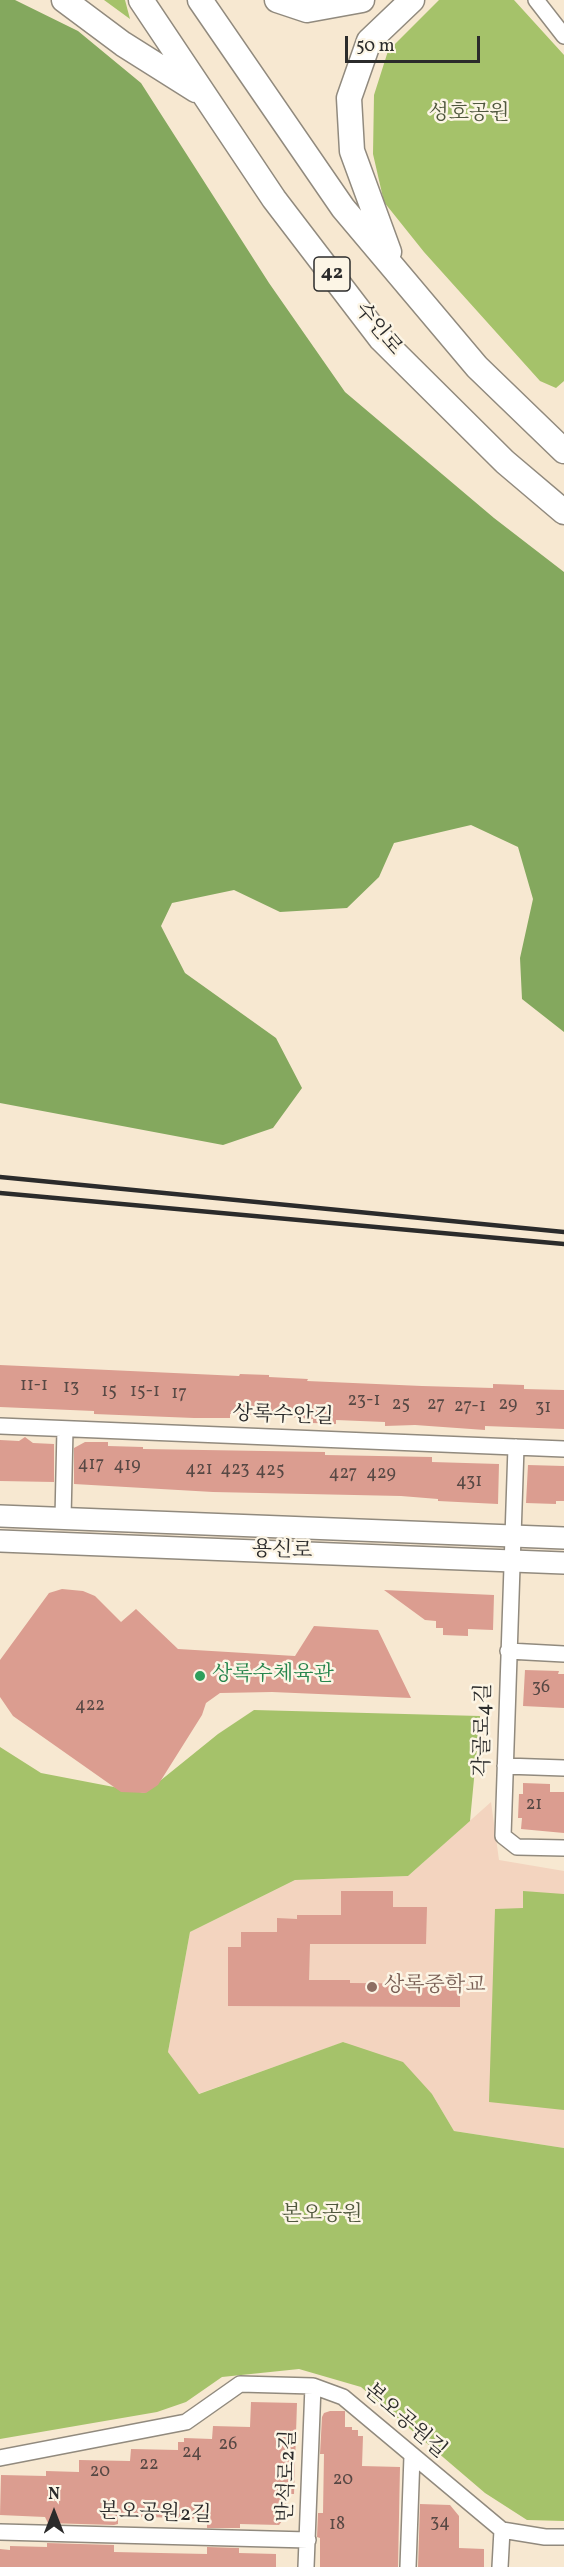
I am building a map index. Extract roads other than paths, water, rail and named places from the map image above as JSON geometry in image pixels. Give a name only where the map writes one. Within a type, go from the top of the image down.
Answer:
[{"type":"highway","points":[[64,0],[123,44],[203,95]]},
{"type":"highway","name":"수인로","points":[[141,0],[274,199],[381,339],[505,462],[564,512]]},
{"type":"highway","name":"42","points":[[200,0],[343,207],[477,367],[564,451]]},
{"type":"highway","points":[[277,0],[307,10],[362,0]]},
{"type":"highway","points":[[396,271],[352,151],[349,98],[369,41],[412,0]]},
{"type":"main road","name":"용신로","points":[[0,1516],[564,1538]]},
{"type":"main road","name":"용신로","points":[[0,1541],[564,1563]]},
{"type":"street","points":[[536,0],[564,36]]},
{"type":"street","name":"상록수안길","points":[[0,1426],[564,1449]]},
{"type":"street","points":[[63,1518],[65,1429]]},
{"type":"street","name":"각골로4길","points":[[516,1447],[503,1836],[517,1847],[564,1848]]},
{"type":"street","points":[[508,1651],[564,1654]]},
{"type":"street","points":[[505,1766],[564,1768]]},
{"type":"street","name":"본오공원길","points":[[0,2458],[186,2422],[240,2384],[313,2386],[343,2397],[502,2530]]},
{"type":"street","name":"반석로2길","points":[[306,2567],[313,2386]]},
{"type":"street","points":[[408,2567],[412,2456]]},
{"type":"street","points":[[500,2567],[502,2530],[545,2537],[564,2537]]},
{"type":"street","name":"본오공원2길","points":[[0,2532],[308,2540]]},
{"type":"railway","points":[[0,1177],[564,1232]]},
{"type":"railway","points":[[0,1193],[564,1244]]},
{"type":"place","name":"상록수체육관","points":[[200,1676]]},
{"type":"place","name":"상록중학교","points":[[372,1987]]},
{"type":"park label","name":"성호공원","points":[[469,115]]},
{"type":"park label","name":"본오공원","points":[[322,2216]]}]
